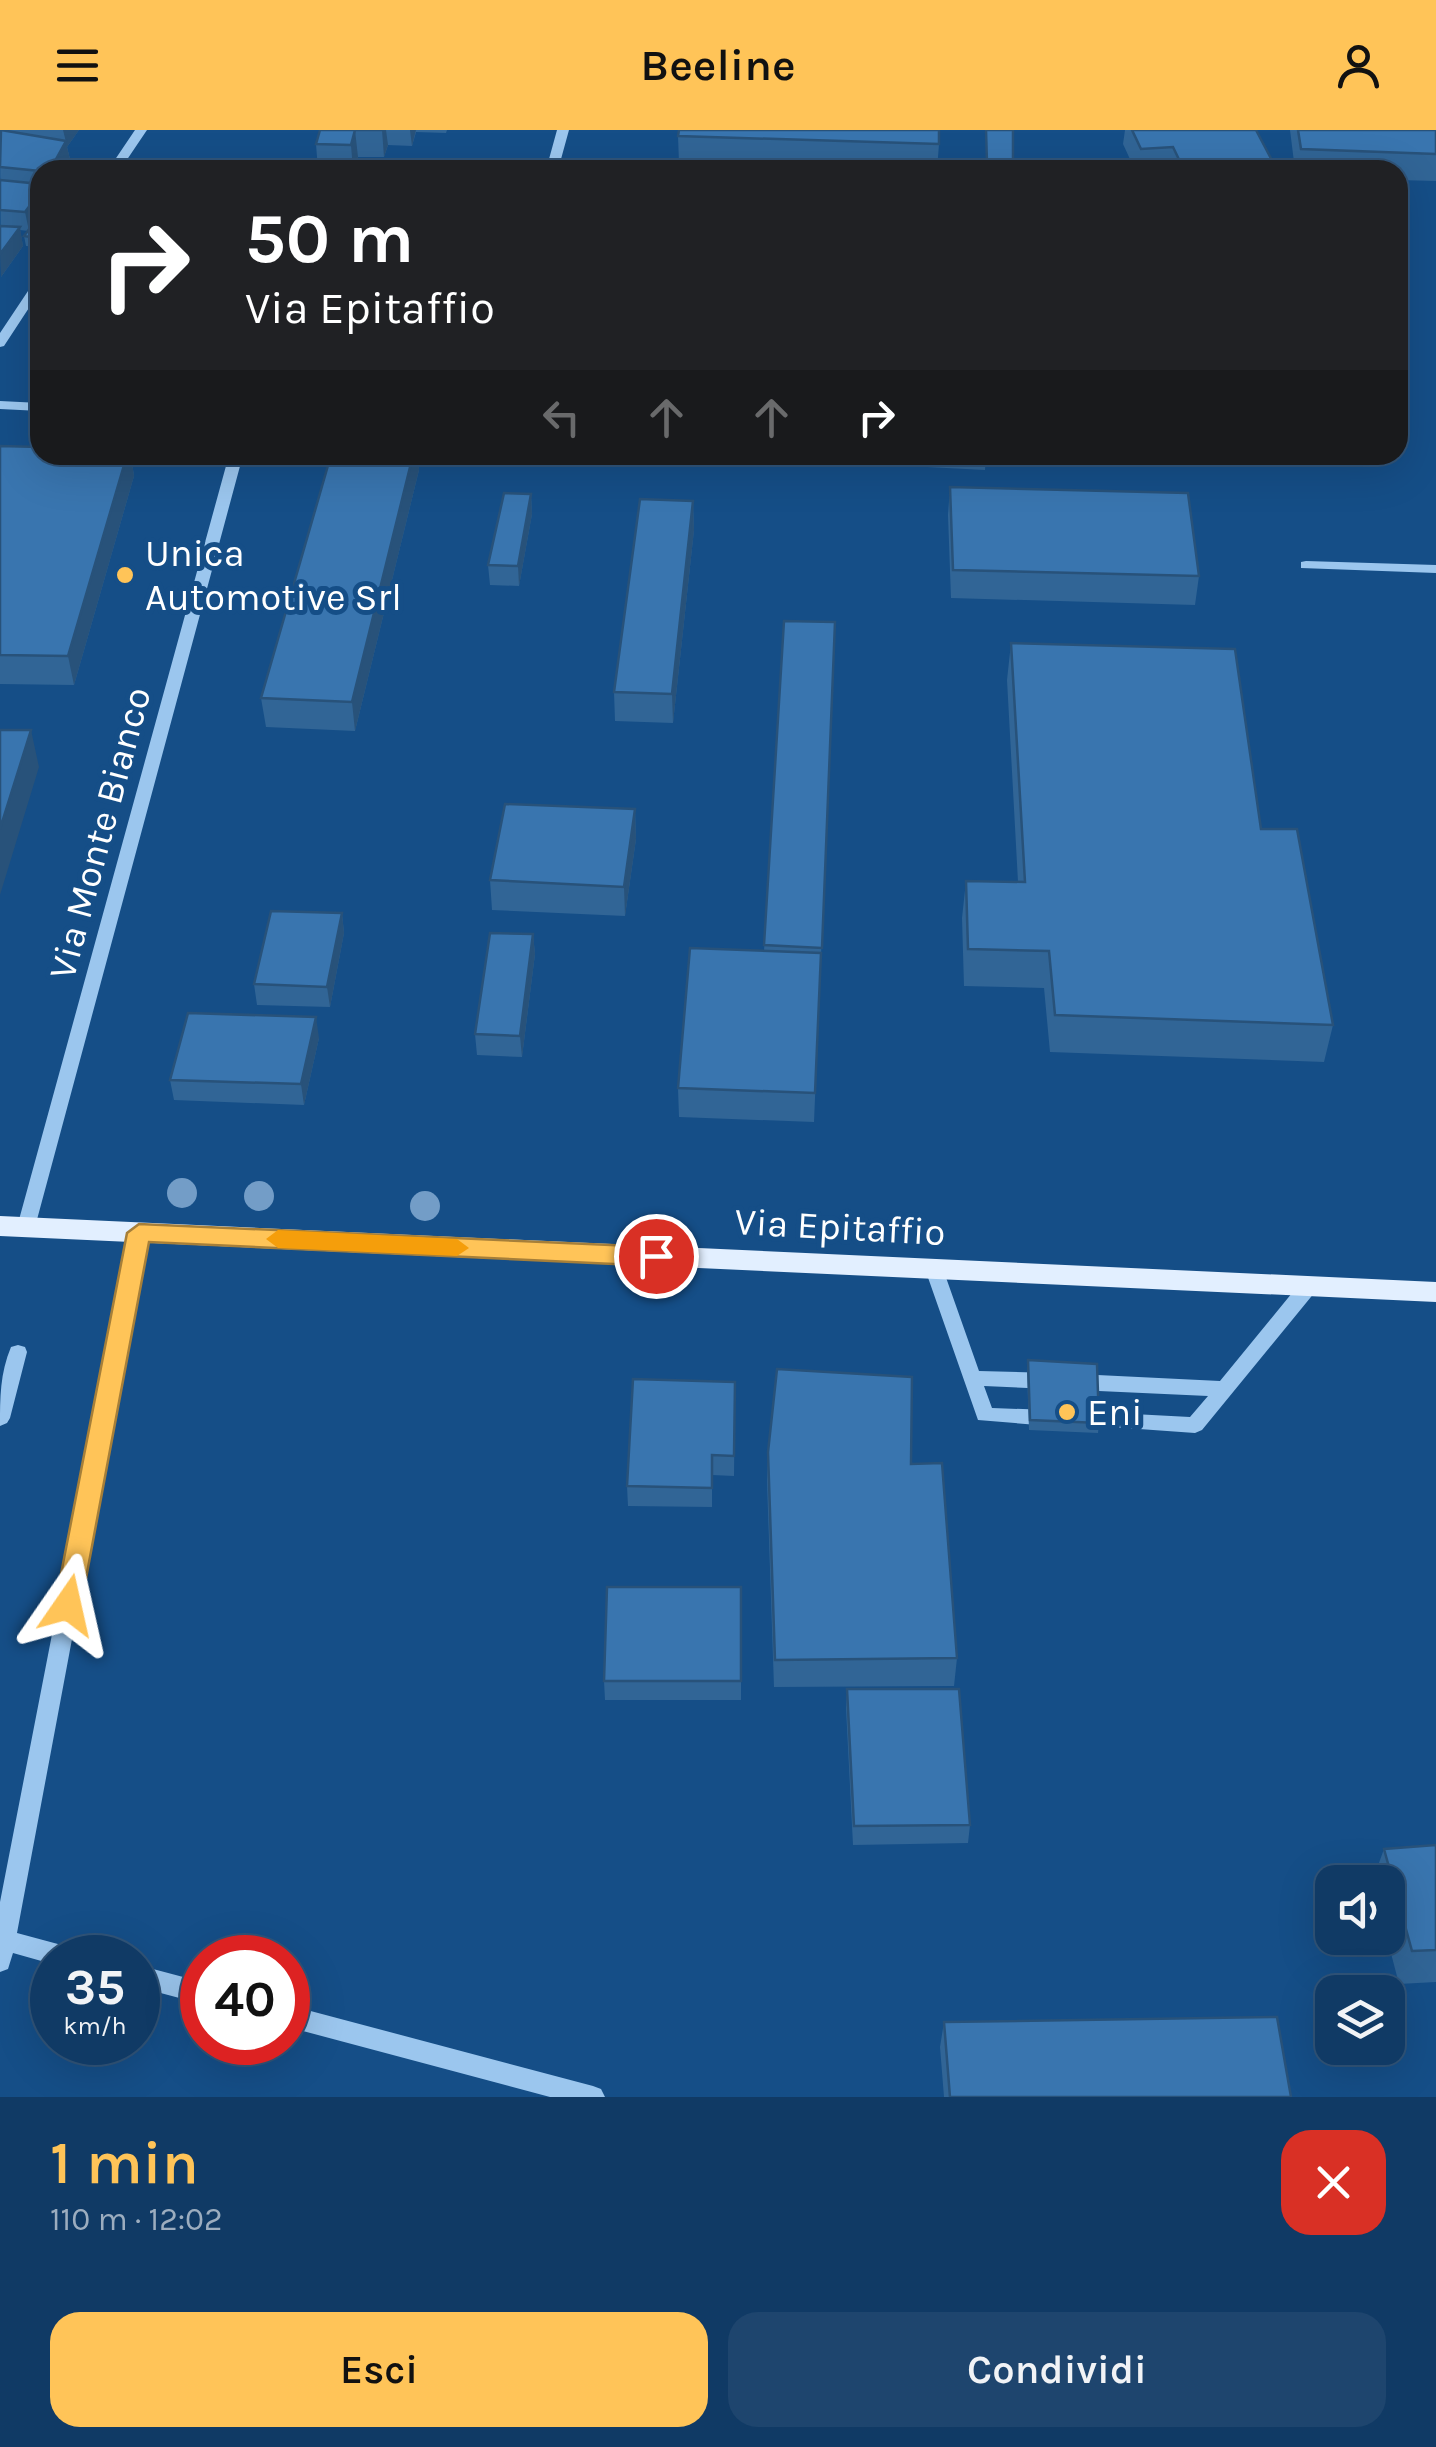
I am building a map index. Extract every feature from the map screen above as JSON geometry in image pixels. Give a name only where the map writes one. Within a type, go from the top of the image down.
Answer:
[{"type":"main road","name":"Via Epitaffio","points":[[13,1227],[1436,1292]]},
{"type":"street","points":[[121,160],[141,130]]},
{"type":"street","points":[[554,160],[562,130]]},
{"type":"street","points":[[0,342],[30,297]]},
{"type":"street","points":[[0,405],[30,406]]},
{"type":"street","name":"Via Monte Bianco","points":[[13,1227],[233,465]]},
{"type":"street","points":[[1306,565],[1436,568]]},
{"type":"street","points":[[30,1953],[2,1950],[139,1233]]},
{"type":"street","points":[[934,1269],[985,1415],[1196,1425],[1308,1286]]},
{"type":"street","points":[[0,1418],[18,1352]]},
{"type":"street","points":[[972,1378],[1224,1389]]},
{"type":"street","points":[[310,2022],[593,2097]]},
{"type":"building","points":[[1,130],[66,141],[56,160],[30,160],[30,170],[0,167]]},
{"type":"building","points":[[320,130],[355,130],[351,145],[316,144]]},
{"type":"building","points":[[679,130],[939,130],[939,144],[678,136]]},
{"type":"building","points":[[986,130],[1013,130],[1013,160],[987,160]]},
{"type":"building","points":[[1132,130],[1256,130],[1272,160],[1179,160],[1173,147],[1141,149]]},
{"type":"building","points":[[1298,130],[1436,130],[1436,154],[1301,149]]},
{"type":"building","points":[[0,180],[30,183],[30,205],[25,212],[0,210]]},
{"type":"building","points":[[0,226],[20,227],[0,254]]},
{"type":"building","points":[[0,446],[30,447],[30,465],[124,465],[68,656],[0,655]]},
{"type":"building","points":[[328,465],[411,465],[352,702],[261,698]]},
{"type":"building","points":[[950,487],[1188,493],[1199,576],[953,570]]},
{"type":"building","points":[[504,493],[531,494],[518,566],[488,565]]},
{"type":"building","points":[[640,499],[693,501],[672,694],[614,692]]},
{"type":"building","points":[[784,621],[835,622],[822,948],[764,945]]},
{"type":"building","points":[[1011,643],[1235,649],[1261,829],[1297,829],[1333,1025],[1055,1015],[1049,951],[968,949],[966,881],[1025,882]]},
{"type":"building","points":[[0,730],[31,730],[0,829]]},
{"type":"building","points":[[505,804],[635,809],[624,887],[490,880]]},
{"type":"building","points":[[271,911],[342,913],[327,987],[254,984]]},
{"type":"building","points":[[490,933],[533,934],[520,1036],[475,1034]]},
{"type":"building","points":[[690,948],[821,953],[815,1093],[678,1088]]},
{"type":"building","points":[[188,1013],[316,1017],[301,1084],[170,1080]]},
{"type":"building","points":[[1028,1360],[1097,1364],[1099,1423],[1030,1420]]},
{"type":"building","points":[[777,1369],[912,1377],[911,1464],[942,1463],[957,1658],[775,1660],[768,1452]]},
{"type":"building","points":[[633,1379],[735,1382],[734,1456],[712,1455],[712,1488],[627,1486]]},
{"type":"building","points":[[607,1587],[741,1587],[741,1681],[604,1681]]},
{"type":"building","points":[[847,1689],[959,1689],[970,1825],[854,1826]]},
{"type":"building","points":[[1436,1845],[1436,1950],[1412,1951],[1405,1926],[1405,1865],[1388,1865],[1384,1849]]},
{"type":"building","points":[[1277,2017],[1291,2097],[950,2097],[944,2022]]},
{"type":"slow traffic","points":[[278,1239],[457,1248]]},
{"type":"place","name":"Unica Automotive Srl","points":[[125,575]]},
{"type":"place","name":"Eni","points":[[1067,1412]]},
{"type":"route","points":[[68,1605],[139,1233],[656,1256]]}]
